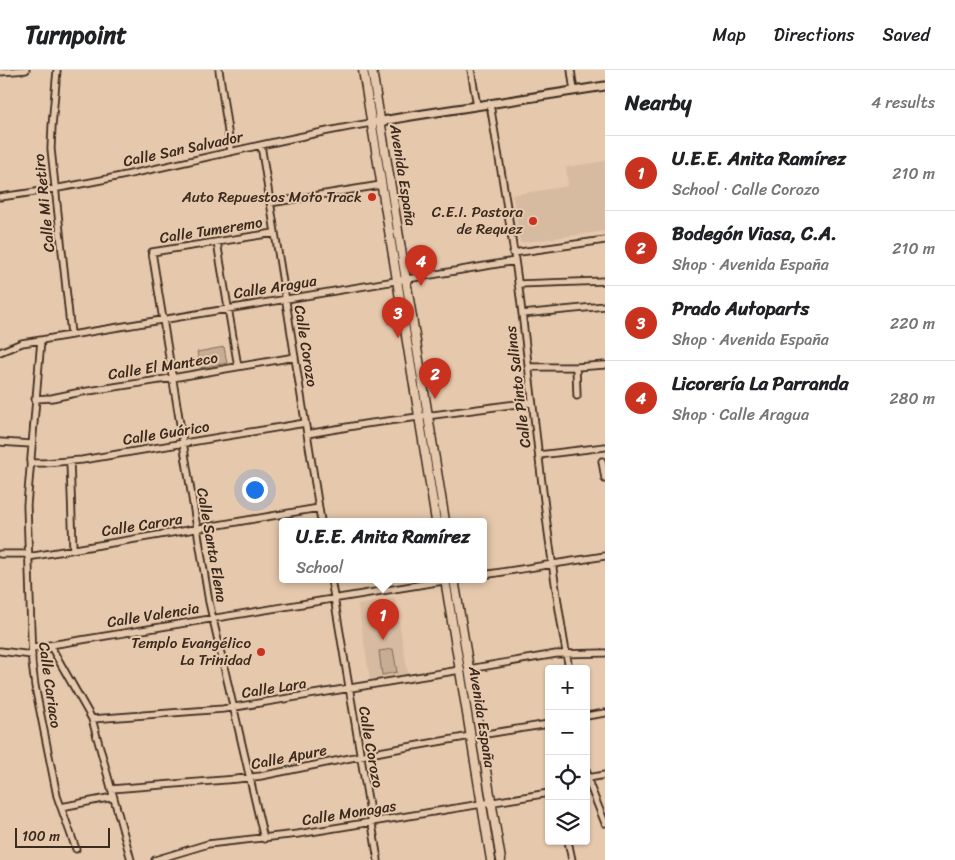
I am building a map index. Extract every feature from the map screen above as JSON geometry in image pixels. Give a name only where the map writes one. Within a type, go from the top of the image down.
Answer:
[{"type":"main road","name":"Avenida España","points":[[363,70],[435,518]]},
{"type":"main road","name":"Avenida España","points":[[372,70],[445,518]]},
{"type":"main road","name":"Avenida España","points":[[446,583],[492,860]]},
{"type":"main road","name":"Avenida España","points":[[456,583],[501,860]]},
{"type":"street","points":[[0,72],[26,70]]},
{"type":"street","name":"Calle Mi Retiro","points":[[58,70],[51,137],[54,188],[71,334]]},
{"type":"street","points":[[219,70],[231,152]]},
{"type":"street","points":[[471,70],[477,106]]},
{"type":"street","points":[[571,70],[574,91]]},
{"type":"street","points":[[371,123],[605,86]]},
{"type":"street","name":"Calle Pinto Salinas","points":[[490,104],[518,284],[568,665]]},
{"type":"street","name":"Calle San Salvador","points":[[0,197],[102,180],[371,123]]},
{"type":"street","name":"Calle Corozo","points":[[261,146],[321,518]]},
{"type":"street","name":"Calle Tumeremo","points":[[270,203],[381,185]]},
{"type":"street","name":"Calle Tumeremo","points":[[152,252],[274,233]]},
{"type":"street","points":[[513,253],[605,240]]},
{"type":"street","points":[[217,242],[238,367]]},
{"type":"street","name":"Calle Santa Elena","points":[[152,252],[182,444],[213,618],[264,838]]},
{"type":"street","name":"Calle Aragua","points":[[0,352],[22,343],[71,334],[514,261]]},
{"type":"street","points":[[518,284],[605,281]]},
{"type":"street","points":[[522,314],[605,306]]},
{"type":"street","name":"Calle Cariaco","points":[[40,340],[27,505],[32,652],[35,686],[46,743],[61,807],[76,849]]},
{"type":"street","name":"Calle El Manteco","points":[[35,398],[52,398],[295,357]]},
{"type":"street","points":[[528,367],[605,365]]},
{"type":"street","points":[[576,367],[577,396]]},
{"type":"street","points":[[307,434],[365,424],[532,402]]},
{"type":"street","name":"Calle Guárico","points":[[30,463],[70,461],[305,423]]},
{"type":"street","points":[[0,442],[32,444]]},
{"type":"street","points":[[539,455],[605,447]]},
{"type":"street","points":[[70,461],[73,549]]},
{"type":"street","points":[[602,461],[605,479]]},
{"type":"street","name":"Calle Carora","points":[[0,554],[28,556],[319,508]]},
{"type":"street","points":[[487,574],[605,556]]},
{"type":"street","name":"Calle Corozo","points":[[331,583],[378,860]]},
{"type":"street","name":"Calle Valencia","points":[[0,651],[32,652],[50,645],[427,583]]},
{"type":"street","points":[[50,645],[92,719],[131,860]]},
{"type":"street","points":[[469,668],[566,653],[605,653]]},
{"type":"street","name":"Calle Lara","points":[[92,719],[233,708],[460,670]]},
{"type":"street","points":[[590,715],[605,713]]},
{"type":"street","points":[[480,735],[545,725]]},
{"type":"street","name":"Calle Apure","points":[[111,789],[250,777],[471,736]]},
{"type":"street","points":[[590,778],[605,775]]},
{"type":"street","points":[[590,791],[605,823]]},
{"type":"street","name":"Calle Monagas","points":[[155,860],[208,844],[264,838],[545,794]]},
{"type":"street","points":[[61,807],[113,797]]},
{"type":"street","points":[[569,845],[572,860]]},
{"type":"shaded area","points":[[379,135],[400,264],[393,238]]},
{"type":"shaded area","points":[[605,161],[605,231],[520,243],[511,195],[568,186],[566,167]]},
{"type":"shaded area","points":[[406,317],[410,324],[422,407],[421,407]]},
{"type":"shaded area","points":[[224,347],[227,363],[200,368],[197,352]]},
{"type":"shaded area","points":[[451,597],[459,629],[487,796],[481,764],[477,755]]},
{"type":"shaded area","points":[[395,598],[408,674],[370,680],[358,605]]},
{"type":"shaded area","points":[[393,649],[397,672],[382,675],[379,651]]},
{"type":"place","name":"Auto Repuestos Moto Track","points":[[372,197]]},
{"type":"place","name":"C.E.I. Pastora de Requez","points":[[533,221]]},
{"type":"place","name":"Licorería La Parranda","points":[[421,286]]},
{"type":"place","name":"Prado Autoparts","points":[[398,338]]},
{"type":"place","name":"Bodegón Viasa, C.A.","points":[[435,399]]},
{"type":"place","name":"U.E.E. Anita Ramírez","points":[[383,640]]},
{"type":"place","name":"Templo Evangélico La Trinidad","points":[[261,652]]}]
